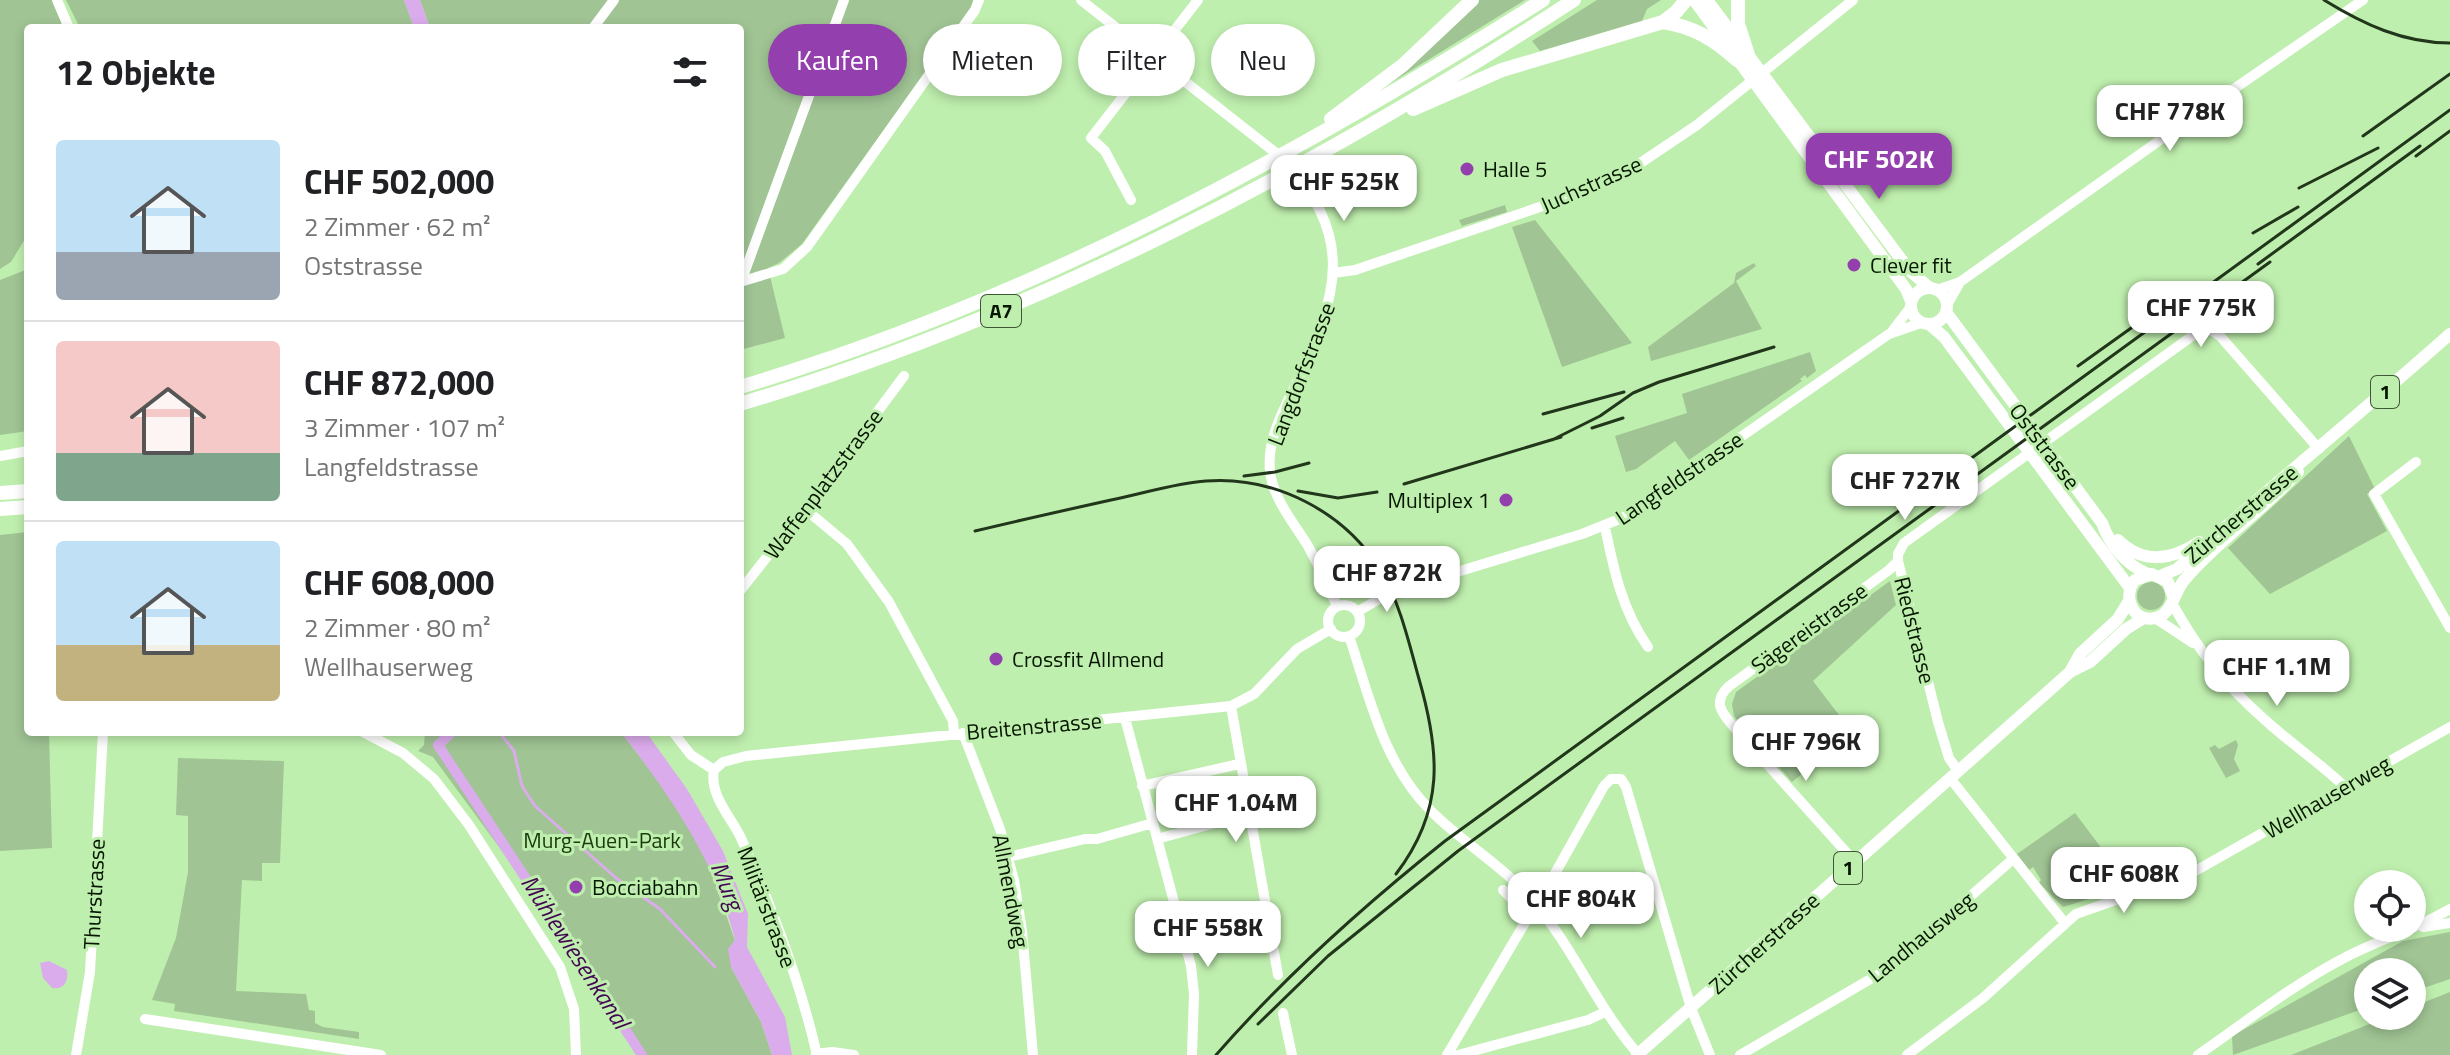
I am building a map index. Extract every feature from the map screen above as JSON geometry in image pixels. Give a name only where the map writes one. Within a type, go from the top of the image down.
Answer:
[{"type":"highway","name":"A7","points":[[1276,159],[1390,75],[1472,0]]},
{"type":"highway","name":"A7","points":[[744,386],[876,342],[1007,290],[1106,245],[1276,159],[1402,87],[1543,0]]},
{"type":"highway","name":"A7","points":[[744,403],[859,365],[997,312],[1178,229],[1337,144],[1574,0]]},
{"type":"highway","name":"A7","points":[[1337,144],[1502,70],[1663,22],[1686,0]]},
{"type":"highway","points":[[1738,0],[1738,24],[1746,62]]},
{"type":"highway","points":[[1663,22],[1705,34],[1746,62]]},
{"type":"highway","points":[[0,493],[24,491]]},
{"type":"highway","points":[[0,509],[24,507]]},
{"type":"main road","points":[[1694,0],[1746,62],[1906,289],[1914,317],[1925,324],[1939,321],[1947,309],[1944,296],[1903,261],[1765,88]]},
{"type":"main road","points":[[1707,0],[1746,62]]},
{"type":"main road","points":[[1911,304],[1918,291],[1934,289]]},
{"type":"main road","name":"Oststrasse","points":[[1947,309],[2102,523],[2107,537],[2131,565],[2154,575]]},
{"type":"main road","name":"Oststrasse","points":[[1925,324],[1944,337],[2129,594]]},
{"type":"main road","name":"Zürcherstrasse","points":[[2154,575],[2177,569],[2450,334]]},
{"type":"main road","name":"Zürcherstrasse","points":[[2172,600],[2187,576],[2286,485],[2319,449]]},
{"type":"main road","points":[[2102,523],[2132,552],[2163,558],[2187,550],[2231,520]]},
{"type":"main road","points":[[2154,575],[2168,582],[2172,600],[2165,613],[2150,618],[2134,612],[2129,594],[2135,580],[2154,575]]},
{"type":"main road","name":"Zürcherstrasse","points":[[2070,672],[2080,654],[2118,619],[2129,594]]},
{"type":"main road","name":"Zürcherstrasse","points":[[1637,1054],[2070,672],[2090,662],[2126,629],[2150,618]]},
{"type":"street","points":[[57,0],[67,24]]},
{"type":"street","points":[[596,24],[614,0]]},
{"type":"street","points":[[744,271],[844,0]]},
{"type":"street","points":[[744,281],[783,269],[807,247],[975,10],[979,0]]},
{"type":"street","name":"Langdorfstrasse","points":[[1081,0],[1112,24]]},
{"type":"street","points":[[1180,24],[1198,0]]},
{"type":"street","name":"Juchstrasse","points":[[1333,273],[1355,270],[1561,200],[1630,170],[1697,125],[1853,0]]},
{"type":"street","points":[[1934,289],[1960,282],[2363,0]]},
{"type":"street","name":"Langdorfstrasse","points":[[1195,89],[1294,170],[1316,200],[1327,225],[1332,244],[1333,273],[1327,311],[1275,429],[1270,461],[1275,491],[1309,548],[1337,606]]},
{"type":"street","points":[[1124,96],[1091,138],[1105,151],[1131,200]]},
{"type":"street","points":[[1947,309],[1960,282]]},
{"type":"street","name":"Langfeldstrasse","points":[[1357,612],[1391,592],[1605,527],[1644,506],[1889,334],[1911,304]]},
{"type":"street","name":"Langfeldstrasse","points":[[1889,334],[1925,324]]},
{"type":"street","name":"Riedstrasse","points":[[1954,775],[1898,561],[1904,543],[2198,330],[2208,328],[2232,349],[2319,449]]},
{"type":"street","name":"Waffenplatzstrasse","points":[[744,586],[904,376]]},
{"type":"street","points":[[0,456],[24,452]]},
{"type":"street","points":[[2416,462],[2374,494],[2450,628]]},
{"type":"street","name":"Allmendweg","points":[[805,509],[847,544],[889,602],[953,721],[1008,857],[1022,931],[1033,1055]]},
{"type":"street","points":[[1605,527],[1618,588],[1633,625],[1648,647]]},
{"type":"street","name":"Sägereistrasse","points":[[1855,862],[1721,712],[1719,703],[1721,694],[1728,687],[1898,561]]},
{"type":"street","name":"Sägereistrasse","points":[[1881,575],[1904,583]]},
{"type":"street","points":[[2172,600],[2194,644],[2229,685],[2263,719],[2345,787]]},
{"type":"street","points":[[1337,606],[1350,606],[1357,612],[1359,626],[1349,636],[1337,635],[1331,629],[1330,614],[1337,606]]},
{"type":"street","points":[[2150,618],[2194,644]]},
{"type":"street","name":"Breitenstrasse","points":[[714,770],[723,762],[746,756],[1231,706],[1254,694],[1297,649],[1331,629]]},
{"type":"street","points":[[1349,636],[1388,750],[1406,781],[1433,813],[1494,862],[1535,904],[1605,1012],[1637,1054]]},
{"type":"street","points":[[1231,706],[1278,975]]},
{"type":"street","points":[[1125,718],[1184,935],[1194,994],[1192,1055]]},
{"type":"street","name":"Wellhauserweg","points":[[1907,1055],[1983,998],[2064,922],[2087,909],[2190,874],[2450,727]]},
{"type":"street","name":"Thurstrasse","points":[[76,1055],[90,972],[103,736]]},
{"type":"street","points":[[372,736],[410,758],[436,781],[461,813],[560,967],[574,1009],[576,1055]]},
{"type":"street","points":[[676,736],[691,755],[714,770]]},
{"type":"street","points":[[1142,786],[1239,764]]},
{"type":"street","name":"Militärstrasse","points":[[714,770],[713,787],[757,877],[804,1006],[816,1055]]},
{"type":"street","points":[[1954,775],[2013,859],[2064,922]]},
{"type":"street","points":[[1535,904],[1604,786],[1611,779],[1618,778],[1626,787],[1691,1008],[1710,1055]]},
{"type":"street","points":[[1157,839],[1248,814]]},
{"type":"street","points":[[1008,857],[1097,839],[1153,823]]},
{"type":"street","name":"Landhausweg","points":[[1740,1055],[1886,970],[2013,859]]},
{"type":"street","points":[[1447,1055],[1526,921],[1524,911],[1503,890]]},
{"type":"street","points":[[2426,922],[2450,909]]},
{"type":"street","points":[[1184,935],[1265,913]]},
{"type":"street","points":[[2426,926],[2450,923]]},
{"type":"street","points":[[2198,1055],[2314,976],[2350,955],[2381,942]]},
{"type":"street","points":[[1458,1055],[1588,1020],[1605,1012]]},
{"type":"street","points":[[1283,1013],[1292,1055]]},
{"type":"street","points":[[145,1019],[381,1055]]},
{"type":"street","points":[[816,1055],[832,1052],[854,1055]]},
{"type":"green space","points":[[0,0],[52,0],[63,24],[24,24],[24,241],[11,262],[0,269]]},
{"type":"green space","points":[[66,0],[404,0],[413,24],[78,24]]},
{"type":"green space","points":[[420,0],[973,0],[960,24],[923,24],[923,75],[802,244],[768,268],[785,338],[744,349],[744,24],[429,24]]},
{"type":"green space","points":[[1478,0],[1525,0],[1376,92]]},
{"type":"green space","points":[[1597,0],[1661,0],[1647,9],[1642,21],[1540,51],[1532,41]]},
{"type":"green space","points":[[1505,205],[1507,212],[1462,226],[1459,220]]},
{"type":"green space","points":[[1535,220],[1632,343],[1562,367],[1512,227]]},
{"type":"green space","points":[[1754,263],[1756,266],[1736,281],[1762,329],[1651,361],[1648,347],[1734,283],[1736,273]]},
{"type":"green space","points":[[24,271],[24,432],[0,435],[0,280]]},
{"type":"green space","points":[[1810,352],[1816,371],[1807,378],[1805,375],[1800,379],[1802,381],[1689,460],[1675,441],[1636,469],[1626,472],[1615,436],[1687,413],[1682,394]]},
{"type":"green space","points":[[2349,436],[2375,489],[2367,494],[2387,531],[2270,594],[2228,548]]},
{"type":"green space","points":[[24,532],[24,736],[49,736],[52,848],[0,851],[0,535]]},
{"type":"green space","points":[[1890,581],[1896,605],[1813,681],[1852,732],[1792,782],[1734,716],[1732,704],[1736,692]]},
{"type":"green space","points":[[2151,582],[2161,586],[2165,596],[2161,606],[2151,610],[2141,606],[2137,596],[2141,586]]},
{"type":"green space","name":"Murg-Auen-Park","points":[[425,736],[624,736],[672,799],[709,864],[735,941],[731,967],[761,1022],[772,1055],[643,1055],[590,971],[433,757],[418,751],[424,745]]},
{"type":"green space","points":[[2236,740],[2238,745],[2234,759],[2240,771],[2226,778],[2209,748],[2215,745],[2219,749]]},
{"type":"green space","points":[[178,758],[284,761],[280,863],[262,863],[262,881],[242,880],[236,991],[306,994],[309,1010],[315,1011],[315,1023],[359,1032],[359,1039],[174,1011],[175,1004],[152,1000],[176,938],[188,872],[188,816],[176,815]]},
{"type":"green space","points":[[2075,813],[2130,886],[2063,907],[2039,883],[2041,880],[2033,867],[2029,870],[2017,854]]},
{"type":"green space","points":[[2450,932],[2450,979],[2426,987],[2426,958],[2372,958],[2401,942],[2426,942],[2426,937]]},
{"type":"green space","points":[[2354,968],[2354,1012],[2233,1055],[2232,1036]]},
{"type":"green space","points":[[2450,992],[2450,1055],[2291,1055],[2354,1030],[2426,1030],[2426,1001]]},
{"type":"water","points":[[404,0],[420,0],[429,24],[413,24]]},
{"type":"water","name":"Murg","points":[[624,736],[649,736],[687,789],[723,851],[748,914],[747,947],[785,1017],[792,1055],[772,1055],[761,1022],[731,967],[728,949],[735,940],[716,883],[704,856],[657,780]]},
{"type":"water","points":[[49,961],[67,970],[66,981],[60,988],[52,988],[43,978],[40,963]]},
{"type":"waterway","name":"Mühlewiesenkanal","points":[[448,736],[438,745],[642,1055]]},
{"type":"waterway","points":[[502,736],[514,751],[522,786],[535,806],[616,878],[660,909],[715,967]]},
{"type":"railway","points":[[2324,0],[2354,17],[2400,36],[2450,43]]},
{"type":"railway","points":[[2363,136],[2450,74]]},
{"type":"railway","points":[[1216,1055],[1326,943],[1445,841],[2450,110]]},
{"type":"railway","points":[[2416,156],[2450,131]]},
{"type":"railway","points":[[2258,264],[2420,146]]},
{"type":"railway","points":[[2299,188],[2378,148]]},
{"type":"railway","points":[[2253,233],[2298,207]]},
{"type":"railway","points":[[1258,1024],[1328,956],[1458,851],[2270,262]]},
{"type":"railway","points":[[2078,366],[2169,301]]},
{"type":"railway","points":[[1552,440],[1600,416],[1633,393],[1659,382],[1774,347]]},
{"type":"railway","points":[[1543,414],[1624,392]]},
{"type":"railway","points":[[1592,428],[1623,418]]},
{"type":"railway","points":[[1404,484],[1561,437]]},
{"type":"railway","points":[[1244,476],[1309,463]]},
{"type":"railway","points":[[975,531],[1206,481],[1232,481],[1283,492],[1328,515],[1348,531],[1381,571],[1394,596],[1412,651],[1431,731],[1434,780],[1430,803],[1412,850],[1396,874]]},
{"type":"railway","points":[[1298,491],[1338,498],[1377,492]]},
{"type":"place","name":"Halle 5","points":[[1467,169]]},
{"type":"place","name":"Clever fit","points":[[1854,265]]},
{"type":"place","name":"Multiplex 1","points":[[1506,500]]},
{"type":"place","name":"Crossfit Allmend","points":[[996,659]]},
{"type":"place","name":"Bocciabahn","points":[[576,887]]}]
